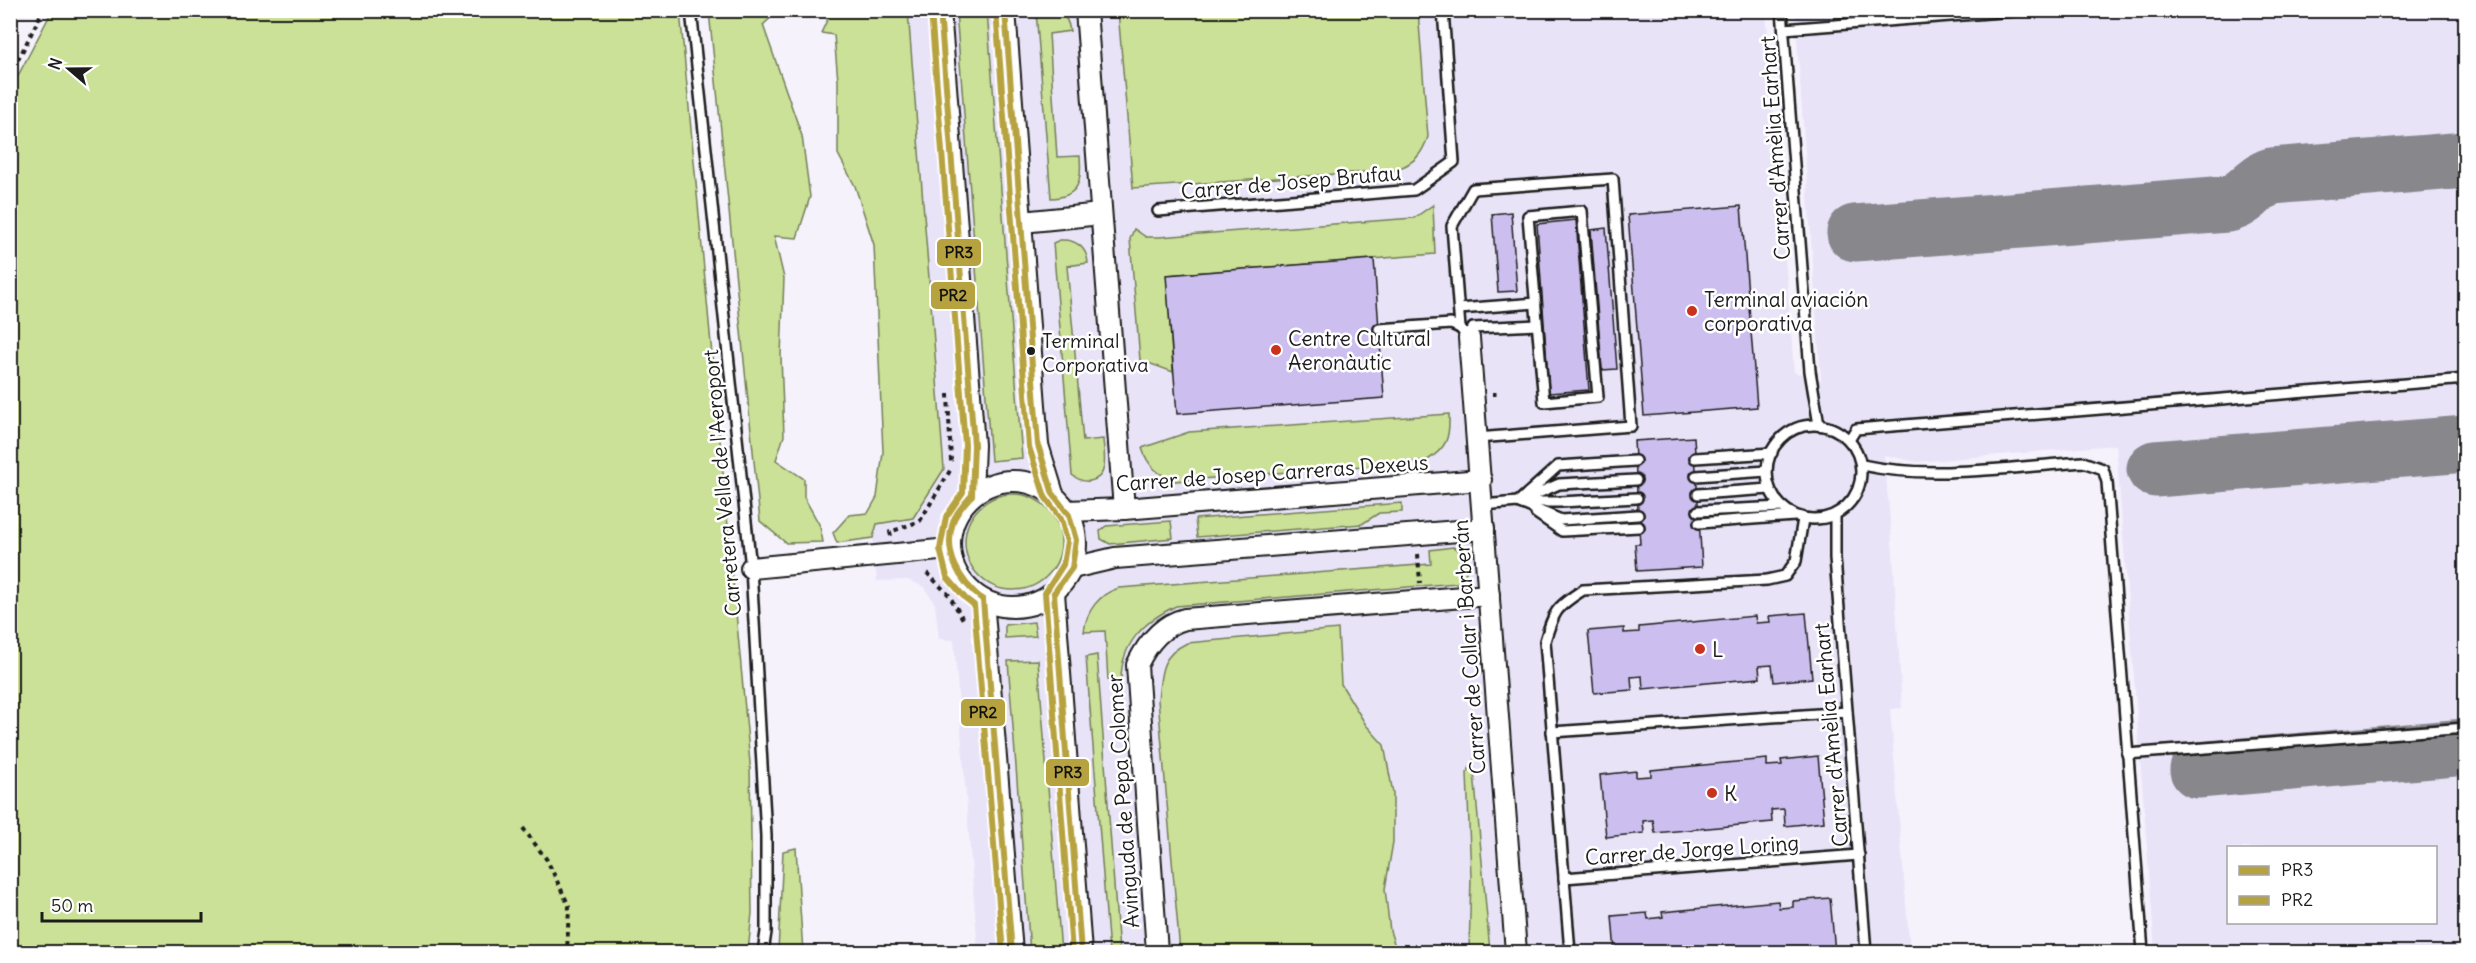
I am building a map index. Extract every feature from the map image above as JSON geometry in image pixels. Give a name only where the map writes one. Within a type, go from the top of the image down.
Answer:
[{"type":"street","points":[[940,10],[974,445],[972,495]]},
{"type":"street","points":[[1005,10],[1038,445],[1053,494],[1066,511],[1076,540],[1072,568],[1054,592],[1026,606],[1004,607],[983,600],[971,592],[955,572],[949,549],[954,520],[972,495],[990,484],[1010,480],[1037,485],[1053,494]]},
{"type":"street","points":[[1086,10],[1124,510]]},
{"type":"street","points":[[1022,222],[1101,214]]},
{"type":"street","name":"Carrer de Collar i Barberán","points":[[1465,333],[1481,480],[1516,952]]},
{"type":"street","name":"Carrer de Josep Carreras Dexeus","points":[[1066,511],[1124,510],[1481,480]]},
{"type":"street","points":[[1072,568],[1115,558],[1484,529]]},
{"type":"street","points":[[751,568],[949,549]]},
{"type":"street","points":[[1054,592],[1081,952]]},
{"type":"street","name":"Avinguda de Pepa Colomer","points":[[1157,952],[1137,666],[1144,649],[1173,622],[1185,619],[1489,595]]},
{"type":"street","points":[[983,600],[1012,952]]},
{"type":"lane","name":"Carretera Vella de l'Aeroport","points":[[691,10],[751,568],[766,836],[766,932],[763,952]]},
{"type":"lane","name":"Carrer de Josep Brufau","points":[[1158,211],[1414,190],[1454,162],[1443,10]]},
{"type":"lane","name":"Carrer d'Amèlia Earhart","points":[[1782,10],[1810,371],[1819,425]]},
{"type":"lane","points":[[1784,29],[2026,10]]},
{"type":"lane","points":[[1465,333],[1459,309],[1452,226],[1473,189],[1613,179],[1632,426],[1477,438]]},
{"type":"lane","points":[[1582,211],[1598,397],[1544,402],[1538,325],[1528,216],[1582,211]]},
{"type":"lane","points":[[1459,309],[1536,303]]},
{"type":"lane","points":[[1379,329],[1451,324],[1465,333]]},
{"type":"lane","points":[[1465,333],[1473,328],[1538,325]]},
{"type":"lane","points":[[1849,440],[1856,429],[2466,380]]},
{"type":"lane","points":[[1699,523],[1800,517],[1821,520],[1835,515],[1853,500],[1859,489],[1862,465],[1859,455],[1849,440],[1839,431],[1819,425],[1809,425],[1793,430],[1781,438],[1772,453],[1767,471],[1770,489],[1782,507],[1800,517]]},
{"type":"lane","points":[[1695,458],[1772,453]]},
{"type":"lane","points":[[1518,502],[1558,466],[1635,461]]},
{"type":"lane","points":[[1862,465],[1885,470],[1922,472],[2082,462],[2103,469],[2107,482],[2143,952]]},
{"type":"lane","points":[[1696,476],[1767,471]]},
{"type":"lane","points":[[1518,502],[1559,484],[1636,480]]},
{"type":"lane","points":[[1698,494],[1770,489]]},
{"type":"lane","points":[[1482,505],[1637,498]]},
{"type":"lane","points":[[1518,502],[1561,520],[1638,515]]},
{"type":"lane","points":[[1518,502],[1562,531],[1639,527]]},
{"type":"lane","points":[[1698,511],[1782,507]]},
{"type":"lane","name":"Carrer d'Amèlia Earhart","points":[[1835,515],[1835,558],[1866,952]]},
{"type":"lane","points":[[1570,952],[1545,641],[1552,616],[1562,603],[1583,590],[1767,580],[1785,576],[1796,561],[1800,517]]},
{"type":"lane","points":[[1552,732],[1848,712]]},
{"type":"lane","points":[[2127,754],[2466,728]]},
{"type":"lane","name":"Carrer de Jorge Loring","points":[[1564,878],[1859,855]]},
{"type":"path","points":[[10,76],[43,10]]},
{"type":"path","points":[[891,540],[890,532],[920,521],[951,471],[948,393]]},
{"type":"path","points":[[919,571],[930,573],[949,596],[966,624]]},
{"type":"path","points":[[523,828],[547,860],[568,906],[567,952]]},
{"type":"shaded area","points":[[908,11],[1766,11],[1794,372],[1821,380],[1795,11],[2465,11],[2465,952],[2155,952],[2116,445],[1917,462],[1884,455],[1893,553],[1902,708],[1890,709],[1910,952],[978,952],[954,640],[939,639],[935,604],[924,587],[908,580],[877,581],[873,538],[877,524],[944,469]]},
{"type":"green space","points":[[832,10],[908,11],[944,469],[913,518],[877,524],[873,538],[837,543],[833,533],[849,515],[868,513],[877,497],[883,452],[874,245],[855,186],[838,154],[838,81],[834,35],[821,33]]},
{"type":"green space","points":[[52,11],[680,11],[750,763],[752,913],[748,952],[11,952],[10,91]]},
{"type":"green space","points":[[709,11],[778,11],[763,25],[802,136],[810,197],[797,238],[774,236],[784,278],[781,356],[784,436],[776,460],[804,479],[804,497],[820,526],[823,542],[786,543],[760,521]]},
{"type":"green space","points":[[956,11],[987,11],[1022,458],[991,461]]},
{"type":"green space","points":[[1036,11],[1058,11],[1067,20],[1070,31],[1049,34],[1057,157],[1080,156],[1077,186],[1073,191],[1061,197],[1051,198]]},
{"type":"green space","points":[[1118,11],[1418,11],[1428,137],[1420,154],[1396,170],[1133,188]]},
{"type":"green space","points":[[1433,205],[1435,254],[1167,275],[1173,372],[1140,360],[1130,239],[1134,229],[1146,237],[1159,237],[1414,218]]},
{"type":"green space","points":[[1060,240],[1071,241],[1083,248],[1088,263],[1067,266],[1083,441],[1103,439],[1105,458],[1103,470],[1101,475],[1090,481],[1080,480],[1072,475],[1053,243]]},
{"type":"green space","points":[[1449,414],[1446,442],[1439,452],[1426,461],[1175,481],[1154,469],[1142,448],[1189,432]]},
{"type":"green space","points":[[1013,494],[1031,498],[1047,508],[1057,524],[1061,542],[1057,560],[1047,576],[1031,586],[1013,590],[995,586],[979,576],[969,560],[965,542],[969,524],[979,508],[995,498]]},
{"type":"green space","points":[[1402,503],[1402,512],[1379,513],[1362,524],[1197,537],[1195,519]]},
{"type":"green space","points":[[1171,521],[1173,538],[1110,544],[1101,539],[1100,531],[1106,526]]},
{"type":"green space","points":[[1453,547],[1465,553],[1469,564],[1464,577],[1457,583],[1176,606],[1154,619],[1136,635],[1125,655],[1121,680],[1108,680],[1105,631],[1084,632],[1085,624],[1095,604],[1105,594],[1119,588],[1431,564],[1430,550]]},
{"type":"green space","points":[[1034,622],[1036,636],[1005,638],[1005,625]]},
{"type":"green space","points":[[1338,629],[1341,684],[1366,725],[1384,745],[1393,793],[1393,842],[1385,889],[1390,931],[1397,952],[1180,952],[1158,700],[1161,673],[1167,659],[1187,643]]},
{"type":"green space","points":[[1097,655],[1119,952],[1109,952],[1086,657]]},
{"type":"green space","points":[[1038,660],[1061,952],[1030,952],[1008,661]]},
{"type":"green space","points":[[1473,761],[1490,952],[1469,952],[1471,877],[1467,773]]},
{"type":"green space","points":[[796,848],[803,952],[778,952],[783,851]]},
{"type":"building","name":"Terminal aviación corporativa","points":[[1741,206],[1757,407],[1644,416],[1628,215]]},
{"type":"building","points":[[1511,212],[1517,291],[1498,292],[1492,214]]},
{"type":"building","points":[[1576,220],[1589,390],[1549,393],[1537,224]]},
{"type":"building","points":[[1606,228],[1617,369],[1602,370],[1591,230]]},
{"type":"building","name":"Centre Cultural Aeronàutic","points":[[1374,259],[1384,398],[1177,414],[1166,275]]},
{"type":"building","points":[[1694,437],[1702,567],[1637,571],[1635,544],[1640,544],[1634,441]]},
{"type":"building","name":"L","points":[[1806,613],[1812,678],[1774,682],[1772,665],[1759,666],[1760,678],[1643,689],[1642,676],[1631,677],[1632,690],[1594,693],[1588,631],[1624,628],[1624,633],[1639,632],[1639,627],[1755,616],[1756,623],[1770,622],[1769,616]]},
{"type":"building","name":"K","points":[[1818,756],[1824,822],[1785,826],[1784,809],[1771,810],[1772,822],[1655,833],[1653,820],[1643,821],[1644,833],[1606,837],[1600,775],[1636,771],[1636,777],[1651,776],[1651,770],[1767,759],[1767,766],[1782,765],[1781,760]]},
{"type":"building","points":[[1830,898],[1835,952],[1615,952],[1612,916],[1647,913],[1648,919],[1663,917],[1662,912],[1778,901],[1779,908],[1793,907],[1793,901]]},
{"type":"taxiway","points":[[1855,233],[2227,204],[2240,199],[2260,182],[2272,176],[2466,160]]},
{"type":"taxiway","points":[[2155,469],[2466,444]]},
{"type":"taxiway","points":[[2198,770],[2466,747]]},
{"type":"transit line","name":"PR3","points":[[940,10],[974,445],[972,495]]},
{"type":"transit line","name":"PR3","points":[[1005,10],[1038,445],[1053,494],[1069,515],[1076,540],[1072,568],[1054,593]]},
{"type":"transit line","name":"PR2","points":[[931,11],[965,445],[963,492],[946,517],[940,549],[947,577],[974,605],[1003,952]]},
{"type":"transit line","name":"PR2","points":[[996,11],[1029,447],[1045,497],[1061,519],[1067,541],[1063,565],[1045,593],[1072,952]]},
{"type":"transit line","name":"PR3","points":[[972,495],[954,518],[950,545],[955,566],[960,575],[983,600]]},
{"type":"transit line","name":"PR3","points":[[1054,593],[1081,952]]},
{"type":"transit line","name":"PR3","points":[[983,600],[1012,952]]},
{"type":"place","name":"Terminal aviación corporativa","points":[[1692,311]]},
{"type":"place","name":"Centre Cultural Aeronàutic","points":[[1276,350]]},
{"type":"place","name":"Terminal Corporativa","points":[[1031,351]]},
{"type":"place","name":"L","points":[[1700,649]]},
{"type":"place","name":"K","points":[[1712,793]]}]
